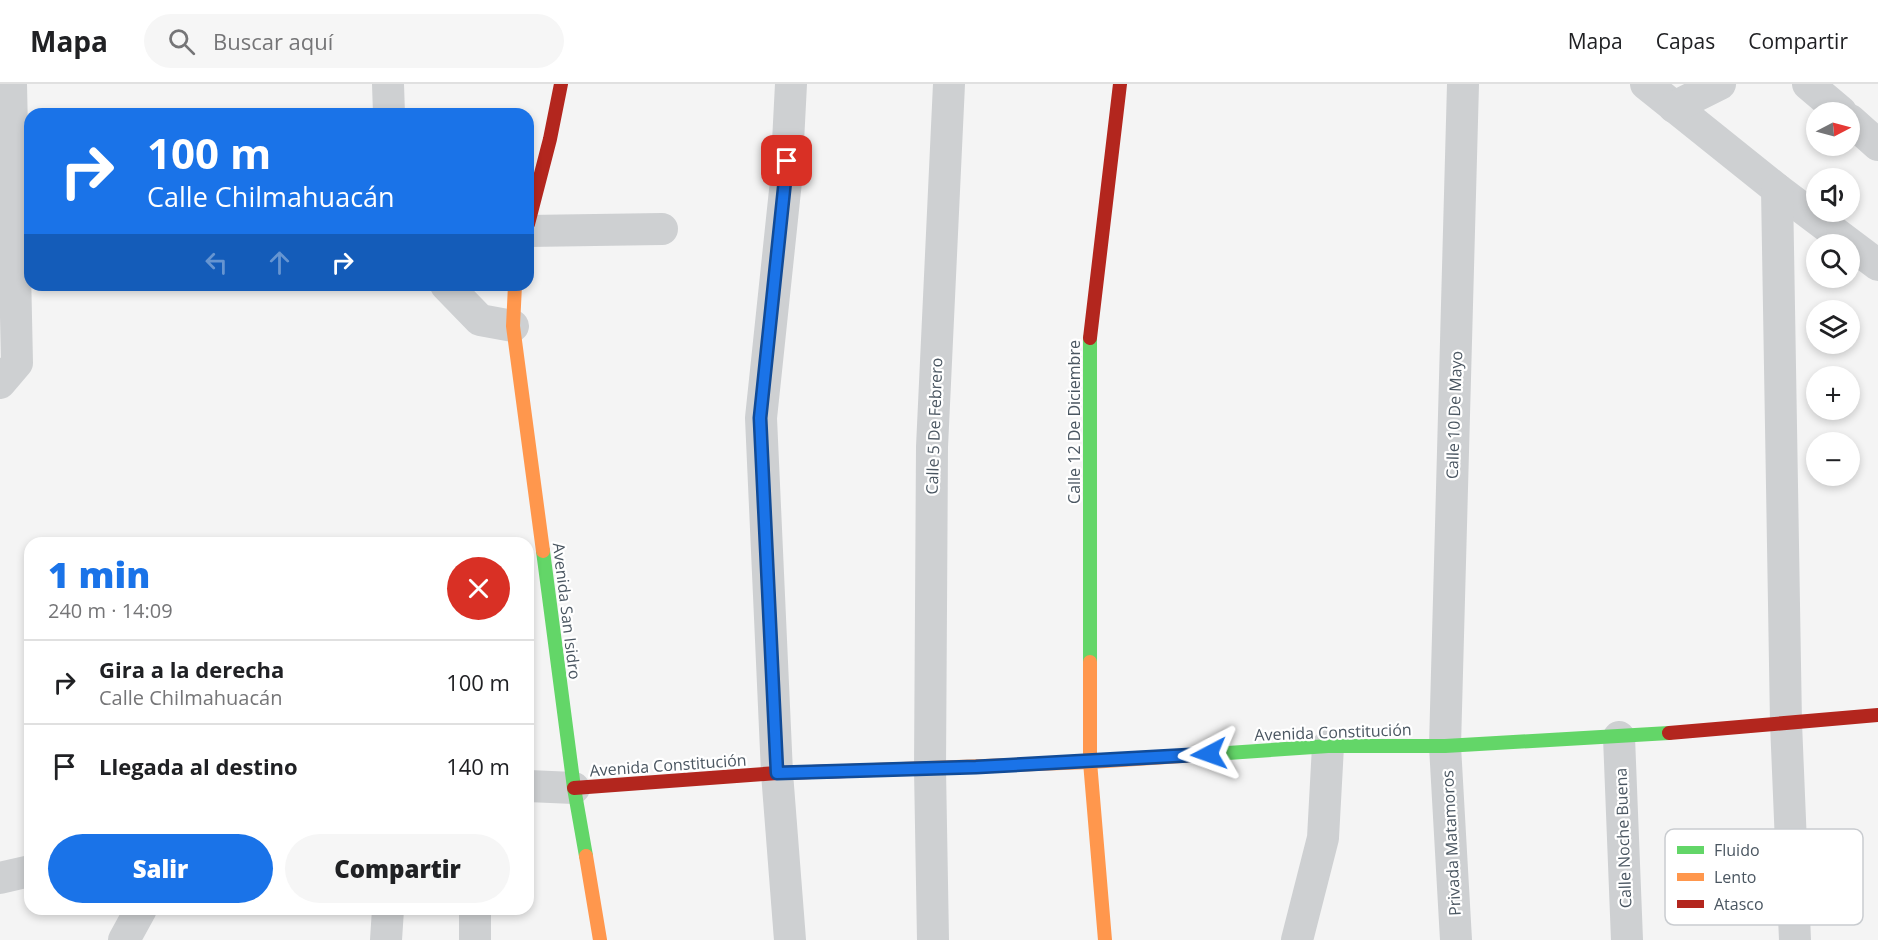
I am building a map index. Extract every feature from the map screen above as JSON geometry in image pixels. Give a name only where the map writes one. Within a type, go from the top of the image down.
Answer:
[{"type":"main road","points":[[534,201],[561,84]]},
{"type":"main road","name":"Calle 12 De Diciembre","points":[[1105,940],[1090,762],[1090,342],[1120,84]]},
{"type":"main road","name":"Avenida San Isidro","points":[[515,291],[513,326],[574,788],[600,940]]},
{"type":"main road","name":"Avenida Constitución","points":[[574,788],[777,773],[1090,762],[1328,746],[1445,746],[1619,736],[1878,715]]},
{"type":"street","points":[[0,383],[17,363],[11,84]]},
{"type":"street","points":[[388,84],[389,108]]},
{"type":"street","points":[[790,940],[777,773],[760,418],[786,181],[791,84]]},
{"type":"street","name":"Calle 5 De Febrero","points":[[933,940],[930,769],[932,447],[950,84]]},
{"type":"street","name":"Calle 10 De Mayo","points":[[1445,746],[1463,84]]},
{"type":"street","points":[[1646,84],[1777,189],[1878,265]]},
{"type":"street","points":[[1674,107],[1720,84]]},
{"type":"street","points":[[1808,84],[1829,102]]},
{"type":"street","points":[[1860,129],[1878,144]]},
{"type":"street","points":[[1777,189],[1786,723],[1790,829]]},
{"type":"street","points":[[534,231],[662,229]]},
{"type":"street","points":[[452,291],[480,320],[513,326]]},
{"type":"street","name":"Calle Noche Buena","points":[[1619,736],[1627,940]]},
{"type":"street","points":[[1297,940],[1323,838],[1328,746]]},
{"type":"street","name":"Privada Matamoros","points":[[1445,746],[1456,940]]},
{"type":"street","points":[[534,786],[574,788]]},
{"type":"street","points":[[0,878],[24,872]]},
{"type":"street","points":[[124,940],[138,915]]},
{"type":"street","points":[[386,940],[388,915]]},
{"type":"street","points":[[475,915],[475,940]]},
{"type":"street","points":[[1794,925],[1795,940]]},
{"type":"traffic: fast","points":[[1090,338],[1090,662]]},
{"type":"traffic: fast","points":[[543,551],[574,788],[586,856]]},
{"type":"traffic: fast","points":[[1213,754],[1328,746],[1445,746],[1669,733]]},
{"type":"traffic: slow","points":[[515,291],[513,326],[543,551]]},
{"type":"traffic: slow","points":[[1090,662],[1090,762],[1105,940]]},
{"type":"traffic: slow","points":[[846,771],[1090,762],[1213,754]]},
{"type":"traffic: slow","points":[[586,856],[600,940]]},
{"type":"traffic: jam","points":[[534,201],[561,84]]},
{"type":"traffic: jam","points":[[1090,338],[1120,84]]},
{"type":"traffic: jam","points":[[1669,733],[1878,715]]},
{"type":"traffic: jam","points":[[574,788],[777,773],[846,771]]},
{"type":"route","points":[[787,161],[760,418],[777,773],[1090,762],[1209,754]]}]
